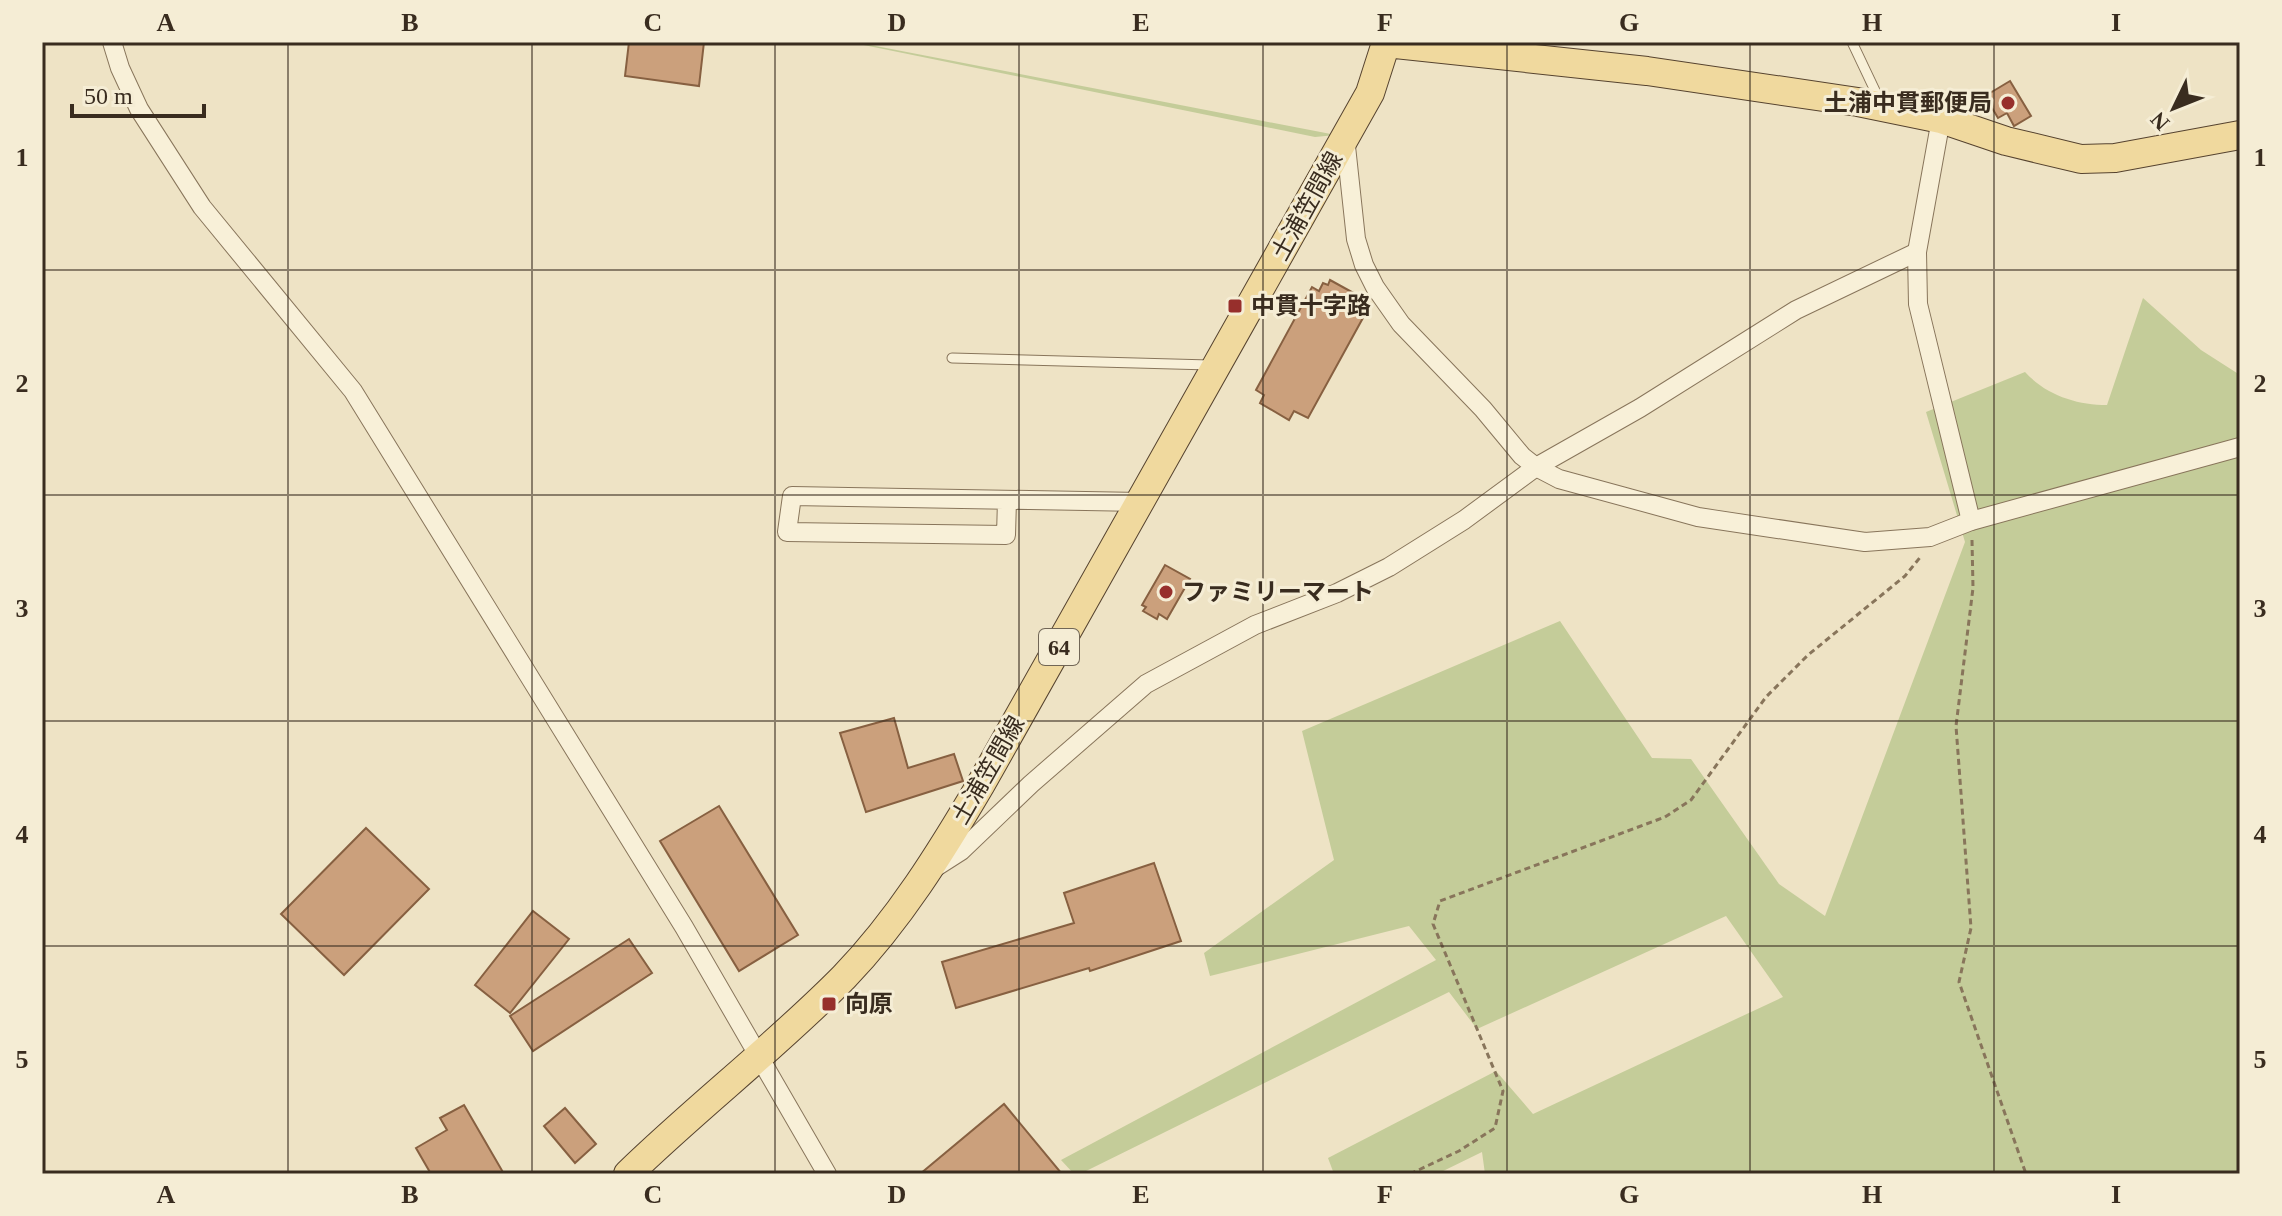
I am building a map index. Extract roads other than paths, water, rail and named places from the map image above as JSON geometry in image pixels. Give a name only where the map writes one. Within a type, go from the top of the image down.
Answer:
[{"type":"main road","name":"土浦笠間線","points":[[628,1174],[759,1057],[859,960],[927,873],[981,784],[1370,93],[1386,43],[1647,71],[1882,106],[1941,119],[2006,141],[2081,159],[2115,158],[2240,135]]},
{"type":"street","points":[[112,42],[139,109],[202,207],[353,391],[684,927],[827,1174]]},
{"type":"street","points":[[1941,119],[1917,252],[1918,304],[1971,521]]},
{"type":"street","points":[[1345,137],[1356,239],[1375,287],[1401,324],[1483,409],[1522,456],[1559,479],[1698,517],[1865,542],[1930,537],[1971,521],[2240,447]]},
{"type":"street","points":[[927,873],[961,851],[1031,784],[1146,684],[1255,625],[1337,593],[1400,561],[1464,520],[1536,467],[1640,408],[1796,310],[1917,252]]},
{"type":"street","points":[[1007,500],[1006,535],[787,532],[792,496],[1141,502]]},
{"type":"lane","points":[[1852,42],[1882,106]]},
{"type":"lane","points":[[952,358],[1218,365]]},
{"type":"place","name":"土浦中貫郵便局","points":[[2008,103]]},
{"type":"place","name":"中貫十字路","points":[[1235,306]]},
{"type":"place","name":"ファミリーマート","points":[[1166,592]]},
{"type":"place","name":"向原","points":[[829,1004]]}]
